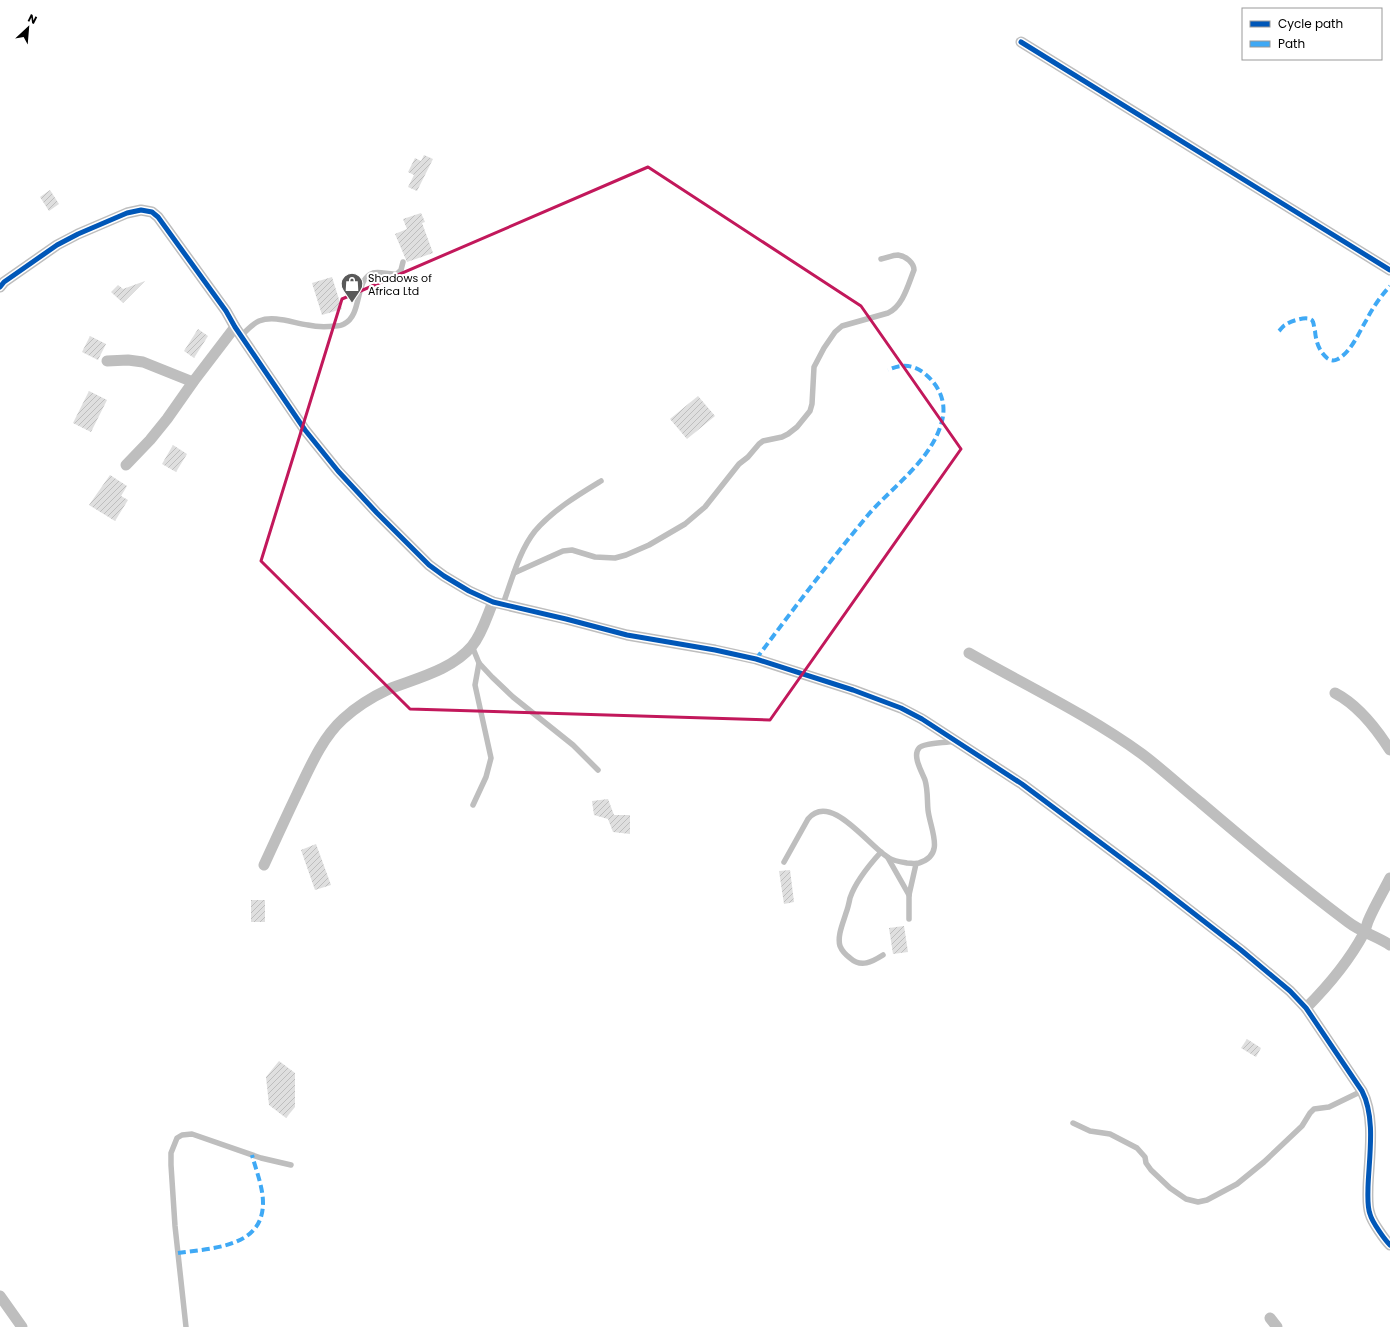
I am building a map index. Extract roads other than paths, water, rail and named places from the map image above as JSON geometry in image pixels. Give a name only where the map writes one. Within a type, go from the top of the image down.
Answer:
[{"type":"street","points":[[1021,42],[1390,270]]},
{"type":"street","points":[[0,287],[4,282],[58,244],[78,234],[127,213],[141,210],[152,212],[158,217],[218,300],[305,430],[338,471],[377,513],[415,552],[439,572],[469,591],[498,603],[627,635],[715,650],[756,659],[853,690],[901,708],[922,719],[1022,784],[1152,881],[1241,950],[1290,992],[1306,1008],[1362,1092],[1367,1104],[1369,1114],[1370,1145],[1369,1214],[1390,1246]]},
{"type":"street","points":[[126,465],[150,440],[193,382],[238,332]]},
{"type":"street","points":[[107,361],[128,360],[144,362],[193,382]]},
{"type":"street","points":[[264,865],[320,748],[336,725],[349,713],[372,697],[438,670],[458,659],[472,646],[498,603]]},
{"type":"street","points":[[969,653],[1070,708],[1142,754],[1290,876],[1350,923],[1364,932],[1373,934],[1390,945]]},
{"type":"street","points":[[1335,692],[1353,704],[1376,730],[1390,750]]},
{"type":"street","points":[[1306,1008],[1339,971],[1364,932],[1368,920],[1390,878]]},
{"type":"street","points":[[0,1296],[22,1327]]},
{"type":"street","points":[[1270,1318],[1277,1327]]},
{"type":"lane","points":[[514,573],[564,551],[572,550],[595,557],[615,558],[626,555],[649,545],[685,524],[705,507],[735,468],[748,457],[759,444],[763,441],[782,437],[797,427],[812,404],[814,367],[824,348],[835,332],[842,326],[888,313],[894,310],[898,305],[914,270],[914,266],[911,261],[899,255],[881,259]]},
{"type":"lane","points":[[238,332],[261,320],[273,319],[309,326],[326,327],[343,325],[349,320],[356,308],[364,279],[374,272],[397,274],[401,270],[403,262]]},
{"type":"lane","points":[[498,603],[514,573],[526,545],[535,531],[572,498],[601,481]]},
{"type":"lane","points":[[472,646],[479,663],[513,698],[573,745],[598,770]]},
{"type":"lane","points":[[473,805],[486,778],[491,758],[476,685],[479,663]]},
{"type":"lane","points":[[784,862],[808,819],[819,810],[828,811],[834,814],[853,827],[888,857],[898,861],[916,864],[923,862],[931,855],[936,842],[928,810],[926,784],[917,758],[918,750],[920,747],[925,745],[946,743],[956,740]]},
{"type":"lane","points":[[881,852],[858,883],[850,897],[848,910],[839,938],[840,946],[844,954],[860,964],[868,964],[883,956]]},
{"type":"lane","points":[[888,857],[909,895]]},
{"type":"lane","points":[[909,919],[909,895],[916,864]]},
{"type":"lane","points":[[1073,1124],[1090,1132],[1110,1134],[1137,1148],[1145,1157],[1146,1163],[1151,1170],[1170,1188],[1186,1199],[1198,1202],[1207,1200],[1232,1187],[1259,1167],[1302,1126],[1314,1109],[1329,1106],[1362,1092]]},
{"type":"lane","points":[[186,1327],[171,1178],[171,1153],[177,1138],[182,1135],[192,1134],[261,1158],[291,1165]]},
{"type":"place","name":"Shadows of Africa Ltd","points":[[352,304]]}]
